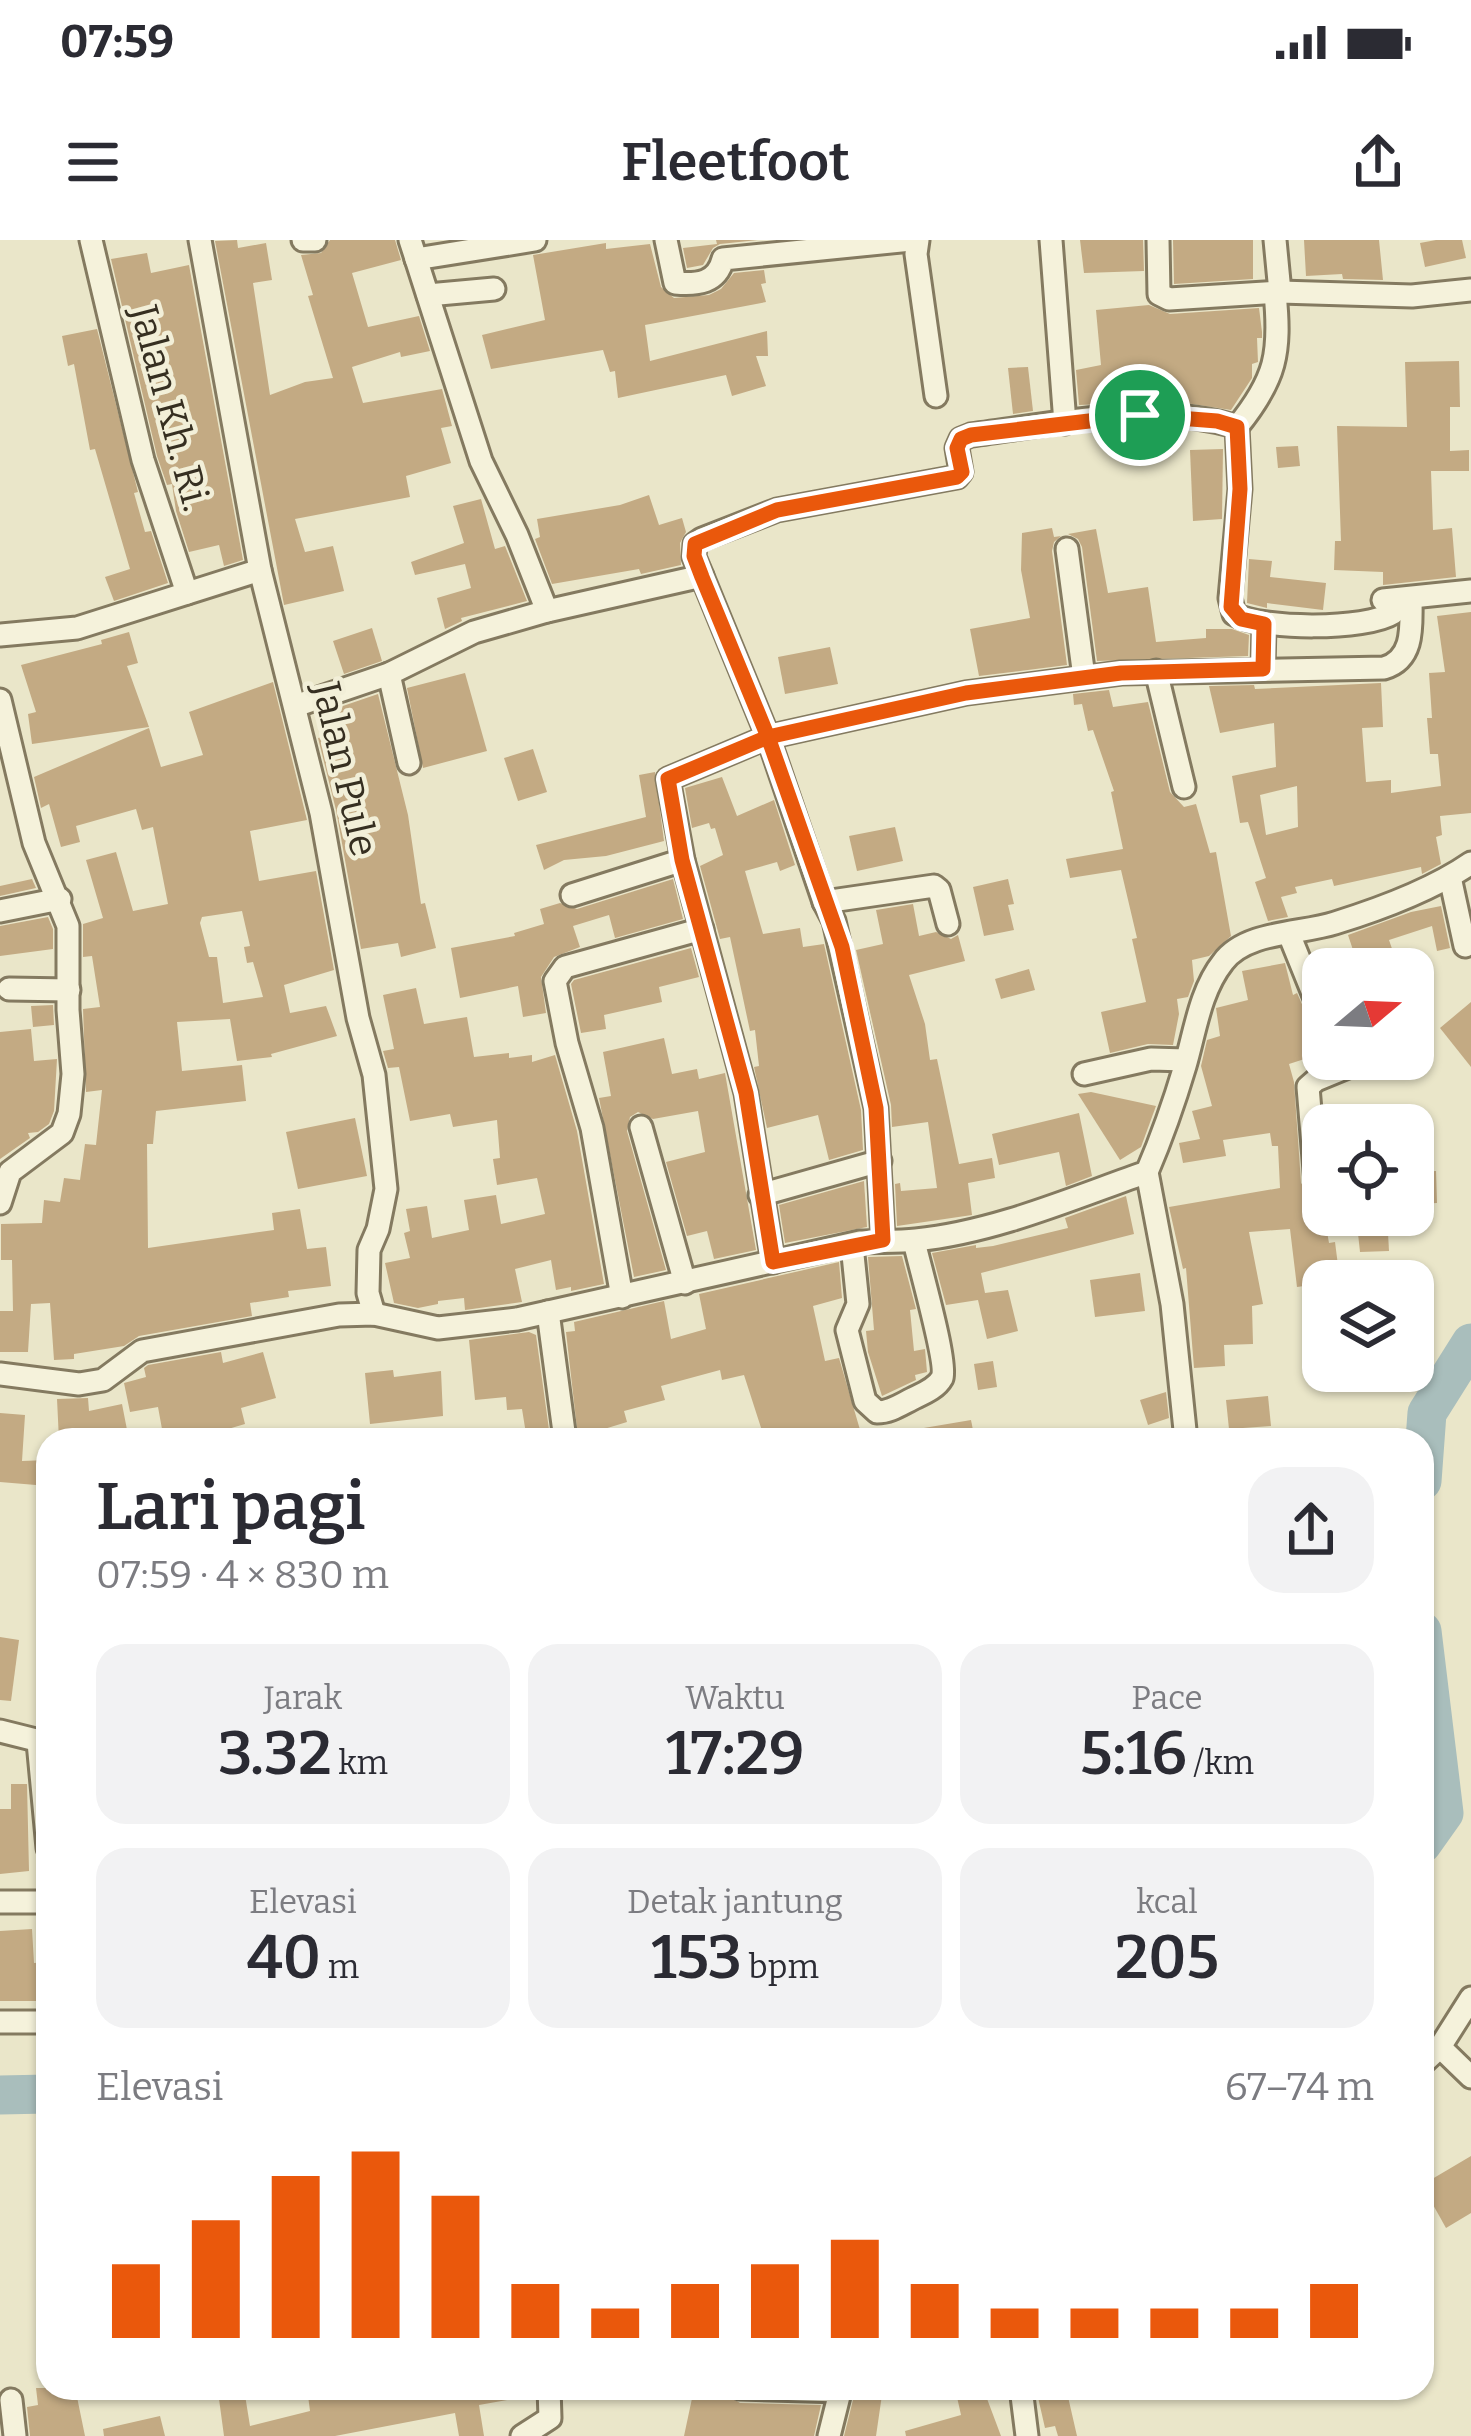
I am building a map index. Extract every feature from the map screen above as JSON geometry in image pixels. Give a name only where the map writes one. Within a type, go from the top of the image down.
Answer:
[{"type":"street","name":"Jalan Kh. Ri.","points":[[91,240],[143,460],[187,593]]},
{"type":"street","name":"Jalan Pule","points":[[200,240],[260,570],[321,813],[358,1018],[374,1075],[386,1189],[369,1250],[368,1292],[374,1315]]},
{"type":"street","points":[[303,240],[315,240]]},
{"type":"street","points":[[535,240],[413,250],[481,461],[547,610]]},
{"type":"street","points":[[666,240],[675,283],[687,284],[710,280],[719,273],[723,259],[821,244],[914,240],[936,396]]},
{"type":"street","points":[[1051,240],[1065,422]]},
{"type":"street","points":[[1158,240],[1162,297],[1185,300],[1277,292],[1412,296],[1471,290]]},
{"type":"street","points":[[1275,240],[1276,361],[1257,402],[1237,427],[1240,489],[1231,607],[1241,619],[1264,624],[1372,621],[1393,613],[1398,599]]},
{"type":"street","points":[[428,295],[494,289]]},
{"type":"street","points":[[883,1240],[880,1161],[867,1062],[842,947],[768,737],[694,556],[695,544],[777,510],[957,477],[962,472],[957,448],[961,439],[1140,415],[1237,427]]},
{"type":"street","points":[[1067,549],[1084,677]]},
{"type":"street","points":[[0,635],[77,628],[260,570]]},
{"type":"street","points":[[295,706],[389,674],[474,632],[547,610],[702,577]]},
{"type":"street","points":[[1398,599],[1471,591]]},
{"type":"street","points":[[773,1262],[746,1093],[682,860],[668,779],[768,737],[966,693],[1156,671],[1392,666],[1406,652],[1398,599]]},
{"type":"street","points":[[1263,669],[1264,624]]},
{"type":"street","points":[[1156,671],[1184,787]]},
{"type":"street","points":[[389,674],[409,763]]},
{"type":"street","points":[[0,700],[34,843],[68,926],[73,1074],[62,1132],[10,1172],[0,1203]]},
{"type":"street","points":[[572,895],[682,860]]},
{"type":"street","points":[[1185,1428],[1172,1304],[1147,1172],[1168,1123],[1204,999],[1226,956],[1251,942],[1334,924],[1450,877],[1471,863]]},
{"type":"street","points":[[1450,877],[1465,946]]},
{"type":"street","points":[[824,902],[934,886],[948,924]]},
{"type":"street","points":[[0,911],[60,899]]},
{"type":"street","points":[[622,1297],[588,1108],[567,1043],[555,981],[558,972],[575,963],[702,929]]},
{"type":"street","points":[[1289,934],[1302,966]]},
{"type":"street","points":[[9,988],[69,990]]},
{"type":"street","points":[[1084,1074],[1151,1059],[1186,1060]]},
{"type":"street","points":[[641,1127],[686,1283]]},
{"type":"street","points":[[760,1196],[880,1161]]},
{"type":"street","points":[[0,1374],[79,1384],[103,1380],[142,1351],[339,1315],[374,1315],[438,1328],[548,1312],[851,1245],[914,1241],[1024,1214],[1147,1172]]},
{"type":"street","points":[[851,1245],[858,1304],[847,1330],[865,1401],[877,1412],[887,1412],[934,1387],[944,1375],[945,1358],[914,1241]]},
{"type":"street","points":[[548,1312],[564,1428]]},
{"type":"street","points":[[0,1731],[36,1740]]},
{"type":"street","points":[[0,1902],[36,1902]]},
{"type":"street","points":[[1434,2053],[1471,1998]]},
{"type":"street","points":[[0,2022],[36,2022]]},
{"type":"street","points":[[1440,2047],[1471,2077]]},
{"type":"street","points":[[11,2400],[15,2436]]},
{"type":"street","points":[[829,2436],[837,2400]]},
{"type":"street","points":[[1022,2400],[1027,2436]]},
{"type":"street","points":[[522,2436],[554,2427]]},
{"type":"building","points":[[237,240],[238,248],[266,243],[272,280],[253,283],[270,395],[333,378],[301,255],[321,253],[330,240],[395,240],[401,260],[352,273],[368,327],[419,316],[430,351],[401,357],[400,352],[352,367],[363,403],[442,389],[452,426],[441,428],[451,463],[406,476],[410,497],[295,519],[305,552],[333,546],[344,591],[284,605],[215,241]]},
{"type":"building","points":[[716,240],[758,240],[720,244],[703,265],[687,268],[683,248],[717,244]]},
{"type":"building","points":[[1080,240],[1143,240],[1144,271],[1084,273]]},
{"type":"building","points":[[1173,240],[1253,240],[1253,279],[1174,284]]},
{"type":"building","points":[[1304,240],[1379,240],[1383,280],[1343,279],[1342,274],[1306,276]]},
{"type":"building","points":[[1462,240],[1466,258],[1425,267],[1420,243]]},
{"type":"building","points":[[606,243],[606,249],[650,244],[661,287],[674,298],[709,295],[734,273],[764,270],[766,283],[761,284],[766,302],[645,325],[650,361],[767,331],[768,356],[756,356],[766,386],[732,396],[726,375],[618,398],[615,371],[610,372],[603,350],[491,369],[482,335],[545,320],[533,255]]},
{"type":"building","points":[[147,253],[151,273],[189,265],[243,560],[224,566],[219,545],[189,552],[172,484],[167,485],[157,456],[111,259]]},
{"type":"building","points":[[1149,305],[1170,314],[1259,308],[1258,362],[1252,364],[1252,378],[1231,410],[1173,401],[1079,405],[1076,370],[1101,365],[1096,310]]},
{"type":"building","points":[[97,329],[138,492],[134,493],[168,583],[114,601],[105,577],[130,569],[95,449],[90,450],[74,364],[68,366],[62,336]]},
{"type":"building","points":[[1459,361],[1460,407],[1450,407],[1450,451],[1469,450],[1469,471],[1431,471],[1433,530],[1452,528],[1456,577],[1383,585],[1383,572],[1334,570],[1335,541],[1341,541],[1337,426],[1407,427],[1405,362]]},
{"type":"building","points":[[1028,367],[1033,411],[1013,414],[1008,368]]},
{"type":"building","points":[[1298,446],[1300,466],[1278,468],[1276,447]]},
{"type":"building","points":[[1223,449],[1222,519],[1193,521],[1190,450]]},
{"type":"building","points":[[649,495],[659,525],[682,518],[686,532],[680,543],[681,565],[552,584],[535,539],[540,537],[537,519],[620,505]]},
{"type":"building","points":[[481,499],[495,549],[505,546],[527,601],[461,618],[445,629],[437,598],[471,588],[465,564],[415,575],[411,562],[464,543],[453,506]]},
{"type":"building","points":[[1052,528],[1054,537],[1061,536],[1052,551],[1067,665],[979,676],[970,629],[1030,618],[1021,570],[1022,533]]},
{"type":"building","points":[[1096,529],[1108,593],[1148,587],[1156,642],[1206,638],[1206,629],[1232,629],[1249,635],[1248,656],[1097,661],[1082,547],[1068,534]]},
{"type":"building","points":[[1249,559],[1272,561],[1270,577],[1326,583],[1323,610],[1247,603]]},
{"type":"building","points":[[1471,612],[1471,813],[1440,816],[1442,835],[1436,837],[1441,864],[1422,874],[1421,867],[1334,886],[1332,879],[1295,887],[1297,893],[1281,897],[1288,917],[1268,921],[1255,882],[1266,878],[1248,822],[1240,823],[1232,776],[1276,767],[1274,723],[1220,733],[1209,686],[1254,685],[1255,689],[1381,683],[1383,727],[1362,728],[1366,782],[1391,780],[1391,793],[1441,786],[1438,754],[1430,754],[1427,718],[1432,718],[1429,673],[1445,672],[1437,616]],"holes":[[[1297,786],[1298,827],[1266,835],[1260,795]]]},
{"type":"building","points":[[372,628],[382,661],[344,674],[333,641]]},
{"type":"building","points":[[129,632],[138,663],[127,666],[149,727],[32,744],[28,714],[36,712],[21,665]]},
{"type":"building","points":[[830,647],[838,684],[785,694],[778,657]]},
{"type":"building","points":[[465,673],[487,751],[423,768],[407,688]]},
{"type":"building","points":[[273,682],[307,820],[250,831],[259,881],[316,871],[334,970],[284,985],[290,1013],[326,1006],[337,1036],[272,1057],[237,1061],[230,1019],[177,1022],[182,1071],[242,1065],[246,1101],[156,1111],[153,1144],[147,1144],[148,1248],[274,1230],[272,1213],[300,1209],[307,1249],[326,1247],[331,1286],[288,1291],[289,1297],[250,1303],[252,1316],[139,1336],[124,1346],[74,1354],[74,1359],[54,1360],[50,1303],[31,1304],[28,1352],[0,1352],[0,1311],[13,1311],[12,1260],[1,1260],[1,1224],[42,1223],[44,1200],[60,1202],[64,1178],[80,1180],[85,1144],[96,1145],[102,1090],[86,1092],[83,1009],[100,1007],[92,956],[83,957],[83,924],[103,918],[86,860],[116,852],[133,911],[168,904],[153,827],[142,830],[136,809],[76,826],[80,842],[61,847],[49,804],[41,808],[34,777],[149,728],[161,767],[203,755],[189,712]],"holes":[[[242,911],[250,946],[244,947],[247,963],[253,962],[263,997],[223,1003],[217,957],[209,957],[202,917]]]},
{"type":"building","points":[[1109,690],[1113,707],[1148,702],[1170,792],[1184,807],[1196,804],[1210,853],[1216,852],[1231,936],[1209,956],[1192,960],[1194,981],[1188,997],[1177,999],[1173,1045],[1148,1044],[1110,1053],[1101,1012],[1146,1002],[1132,939],[1137,938],[1121,870],[1070,878],[1066,859],[1123,849],[1114,791],[1093,730],[1088,731],[1082,704],[1074,705],[1073,694]]},
{"type":"building","points":[[378,694],[408,815],[421,904],[425,903],[436,948],[401,957],[398,943],[361,949],[318,738],[342,731],[337,708]]},
{"type":"building","points":[[533,749],[547,792],[518,801],[504,758]]},
{"type":"building","points":[[655,772],[664,841],[606,856],[564,860],[544,870],[536,845],[646,817],[639,775]]},
{"type":"building","points":[[722,777],[737,816],[774,800],[795,865],[780,871],[777,862],[745,871],[763,934],[800,928],[803,947],[824,944],[861,1110],[863,1150],[829,1160],[818,1115],[767,1128],[754,1067],[759,1066],[755,1030],[750,1031],[730,937],[720,939],[700,866],[723,855],[715,828],[709,823],[692,828],[685,788]]},
{"type":"building","points":[[895,827],[903,861],[857,871],[849,836]]},
{"type":"building","points":[[32,879],[36,888],[0,896],[0,886]]},
{"type":"building","points":[[673,879],[683,919],[615,938],[609,915],[573,926],[580,947],[554,957],[541,977],[546,1013],[523,1017],[518,986],[460,998],[451,948],[515,936],[544,924],[540,909],[560,903],[577,909]]},
{"type":"building","points":[[1008,879],[1014,930],[984,936],[973,887]]},
{"type":"building","points":[[913,904],[919,936],[936,932],[951,939],[958,935],[965,961],[909,975],[925,1024],[930,1060],[937,1059],[959,1164],[992,1158],[995,1178],[968,1183],[972,1215],[897,1226],[895,1184],[900,1183],[901,1191],[937,1188],[928,1122],[892,1127],[856,950],[883,944],[876,910]]},
{"type":"building","points":[[1441,906],[1450,948],[1437,951],[1432,926],[1389,940],[1392,948],[1352,948],[1348,935]]},
{"type":"building","points":[[48,917],[53,949],[0,956],[0,926]]},
{"type":"building","points":[[691,948],[699,977],[659,987],[662,1002],[604,1015],[606,1029],[581,1033],[574,980]]},
{"type":"building","points":[[1285,963],[1293,995],[1297,993],[1302,1004],[1302,1060],[1289,1064],[1302,1184],[1302,1236],[1328,1236],[1329,1243],[1335,1242],[1337,1260],[1302,1260],[1302,1286],[1297,1287],[1290,1229],[1249,1232],[1263,1304],[1252,1306],[1253,1344],[1224,1345],[1225,1366],[1194,1368],[1186,1268],[1169,1207],[1280,1188],[1278,1146],[1272,1146],[1270,1133],[1223,1140],[1226,1156],[1183,1163],[1179,1143],[1200,1139],[1192,1111],[1212,1106],[1201,1066],[1207,1040],[1220,1036],[1216,1008],[1248,1000],[1242,971]]},
{"type":"building","points":[[1029,969],[1035,990],[1001,999],[995,979]]},
{"type":"building","points":[[416,988],[424,1024],[467,1017],[474,1057],[509,1053],[509,1058],[532,1055],[532,1062],[555,1055],[577,1131],[604,1284],[556,1290],[551,1260],[515,1269],[522,1302],[465,1310],[464,1298],[418,1308],[394,1303],[385,1263],[410,1258],[404,1233],[410,1231],[406,1209],[427,1206],[432,1238],[469,1230],[464,1200],[496,1195],[501,1224],[545,1214],[537,1178],[497,1185],[493,1159],[500,1158],[497,1120],[453,1127],[450,1114],[410,1121],[399,1067],[388,1068],[383,1051],[394,1049],[383,995]]},
{"type":"building","points":[[1471,1002],[1471,1067],[1440,1028]]},
{"type":"building","points":[[53,1005],[54,1025],[33,1027],[31,1006]]},
{"type":"building","points":[[31,1029],[34,1061],[57,1059],[54,1111],[49,1124],[28,1133],[30,1138],[0,1159],[0,1032]]},
{"type":"building","points":[[664,1038],[672,1074],[697,1069],[699,1079],[725,1073],[756,1250],[714,1259],[707,1231],[687,1236],[666,1162],[705,1152],[698,1111],[653,1119],[638,1112],[630,1117],[627,1131],[666,1270],[634,1277],[599,1098],[611,1096],[603,1052]]},
{"type":"building","points":[[1091,1092],[1156,1106],[1141,1147],[1120,1160],[1078,1094]]},
{"type":"building","points":[[1079,1113],[1092,1176],[1066,1186],[1059,1152],[999,1165],[992,1134]]},
{"type":"building","points":[[355,1118],[367,1176],[298,1189],[286,1132]]},
{"type":"building","points":[[864,1181],[867,1227],[785,1243],[779,1205]]},
{"type":"building","points":[[1126,1196],[1134,1234],[981,1273],[985,1293],[1008,1290],[1018,1331],[987,1339],[978,1300],[946,1305],[932,1253],[993,1246],[1068,1228],[1065,1218]]},
{"type":"building","points":[[1358,1236],[1388,1236],[1389,1251],[1360,1252]]},
{"type":"building","points":[[902,1256],[916,1309],[910,1310],[914,1351],[925,1349],[927,1372],[882,1396],[868,1352],[866,1331],[874,1330],[868,1257]]},
{"type":"building","points":[[839,1262],[842,1298],[813,1306],[825,1361],[839,1358],[859,1428],[761,1428],[744,1375],[722,1380],[720,1370],[661,1386],[665,1400],[624,1411],[627,1422],[607,1428],[577,1428],[566,1332],[575,1331],[574,1322],[664,1301],[671,1339],[706,1329],[699,1294]]},
{"type":"building","points":[[1140,1273],[1145,1311],[1095,1317],[1090,1280]]},
{"type":"building","points":[[536,1335],[549,1428],[525,1428],[522,1409],[507,1410],[506,1397],[475,1400],[469,1340]]},
{"type":"building","points":[[221,1352],[223,1363],[263,1352],[276,1398],[241,1408],[245,1424],[231,1428],[162,1428],[158,1407],[130,1412],[124,1383],[146,1377],[148,1365]]},
{"type":"building","points":[[993,1361],[997,1387],[978,1390],[974,1364]]},
{"type":"building","points":[[393,1370],[394,1377],[441,1371],[443,1416],[370,1424],[365,1373]]},
{"type":"building","points":[[1166,1392],[1169,1418],[1148,1425],[1140,1400]]},
{"type":"building","points":[[1268,1396],[1271,1426],[1229,1428],[1226,1400]]},
{"type":"building","points":[[88,1398],[89,1411],[122,1404],[127,1428],[58,1428],[57,1399]]},
{"type":"building","points":[[0,1413],[25,1415],[22,1461],[36,1460],[36,1485],[0,1482]]},
{"type":"building","points":[[971,1420],[973,1428],[924,1428]]},
{"type":"building","points":[[0,1637],[19,1640],[11,1701],[0,1700]]},
{"type":"building","points":[[11,1784],[27,1784],[29,1871],[0,1874],[0,1809],[11,1809]]},
{"type":"building","points":[[32,1929],[36,2001],[0,2001],[0,1931]]},
{"type":"building","points":[[1471,2156],[1471,2213],[1446,2228],[1434,2206],[1434,2178]]},
{"type":"building","points":[[37,2400],[78,2400],[85,2436],[30,2436],[27,2407],[38,2405]]},
{"type":"building","points":[[219,2400],[246,2400],[250,2426],[310,2411],[309,2400],[508,2400],[479,2405],[484,2436],[459,2436],[455,2413],[335,2436],[224,2436]]},
{"type":"building","points":[[692,2400],[821,2405],[814,2436],[684,2436]]},
{"type":"building","points":[[853,2400],[881,2400],[876,2436],[844,2436]]},
{"type":"building","points":[[958,2400],[988,2400],[1001,2436],[906,2436],[905,2431],[961,2415]]},
{"type":"building","points":[[1039,2400],[1069,2400],[1077,2436],[1058,2436],[1055,2426],[1045,2428]]},
{"type":"building","points":[[160,2416],[165,2436],[104,2436],[103,2429]]},
{"type":"waterway","points":[[1426,1428],[1427,1413],[1471,1343]]},
{"type":"waterway","points":[[1434,1730],[1444,1813],[1434,1827]]},
{"type":"waterway","points":[[0,2095],[36,2094]]},
{"type":"route","points":[[1140,415],[971,435],[961,439],[957,448],[962,472],[957,477],[777,510],[695,544],[694,556],[768,737],[668,779],[682,860],[746,1093],[773,1262],[883,1240],[876,1108],[842,947],[768,737],[966,693],[1121,673],[1263,669],[1264,624],[1241,619],[1231,607],[1240,489],[1237,427],[1140,415]]}]
